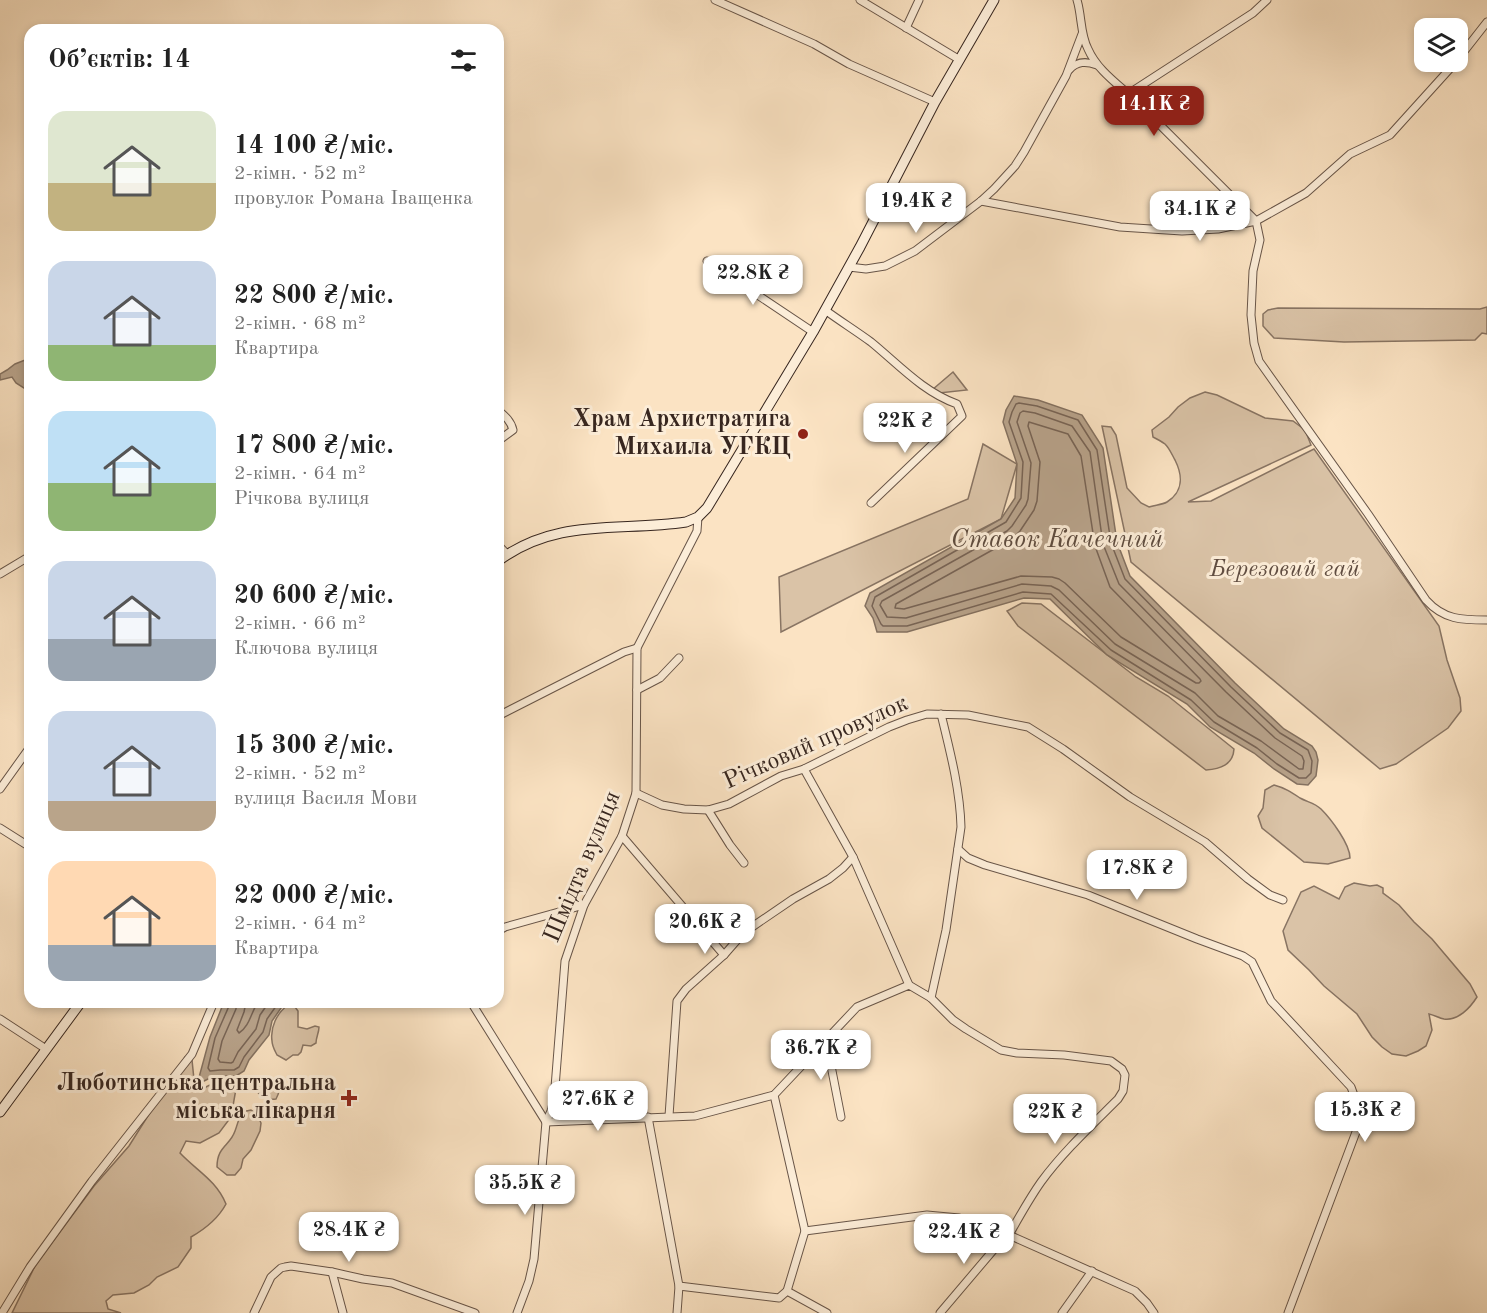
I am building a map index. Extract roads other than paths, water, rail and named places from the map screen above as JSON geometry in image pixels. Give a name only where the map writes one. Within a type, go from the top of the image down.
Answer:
[{"type":"street","points":[[715,0],[935,102]]},
{"type":"street","points":[[860,0],[960,60]]},
{"type":"street","points":[[906,28],[919,0]]},
{"type":"street","points":[[504,556],[542,537],[558,533],[690,520],[698,517],[710,505],[813,332],[935,102],[994,0]]},
{"type":"street","points":[[1077,0],[1081,14],[1082,34],[1097,65],[1256,221],[1260,240],[1253,271],[1251,315],[1254,344],[1259,361],[1426,600],[1444,615],[1457,619],[1487,620]]},
{"type":"street","points":[[1128,94],[1253,13],[1267,0]]},
{"type":"street","points":[[1468,46],[1487,22]]},
{"type":"street","points":[[849,267],[866,269],[885,266],[915,250],[981,201],[1008,173],[1024,152],[1067,72],[1082,34]]},
{"type":"street","points":[[1067,72],[1077,63],[1090,62],[1097,65]]},
{"type":"street","points":[[981,201],[1130,228],[1218,229],[1256,221],[1306,193],[1350,154],[1390,135],[1446,72]]},
{"type":"street","points":[[707,261],[813,332]]},
{"type":"street","points":[[825,310],[869,341],[942,399],[957,404],[962,416],[872,503]]},
{"type":"street","points":[[504,415],[513,430],[504,437]]},
{"type":"street","name":"Шмідта вулиця","points":[[517,1313],[529,1281],[534,1259],[546,1122],[554,1100],[565,961],[584,905],[622,836],[636,793],[637,648],[697,531],[698,517]]},
{"type":"street","points":[[504,551],[507,554]]},
{"type":"street","points":[[0,574],[24,560]]},
{"type":"street","points":[[504,713],[624,652],[637,648]]},
{"type":"street","points":[[637,690],[660,678],[679,658]]},
{"type":"street","name":"Річковий провулок","points":[[636,793],[662,805],[708,810],[729,804],[781,776],[804,769],[889,728],[927,714],[969,715],[1028,727],[1063,748],[1130,797],[1205,842],[1248,879],[1270,895],[1283,900]]},
{"type":"street","points":[[930,998],[946,930],[961,827],[955,776],[941,714]]},
{"type":"street","points":[[0,789],[24,755]]},
{"type":"street","points":[[804,769],[853,857],[909,985],[930,998],[953,1020],[1001,1050],[1111,1061],[1122,1069],[1125,1075],[1123,1091],[1118,1099],[1051,1169],[1008,1234],[940,1313]]},
{"type":"street","points":[[708,810],[744,863]]},
{"type":"street","points":[[0,828],[24,843]]},
{"type":"street","points":[[622,836],[724,955]]},
{"type":"street","points":[[958,849],[968,858],[985,865],[1088,895],[1243,956],[1252,962],[1271,1001],[1351,1087],[1359,1112],[1359,1124],[1288,1313]]},
{"type":"street","points":[[669,1116],[677,1001],[686,989],[752,927],[793,899],[829,879],[853,857]]},
{"type":"street","points":[[504,928],[584,905]]},
{"type":"street","points":[[475,1008],[546,1122],[695,1116],[774,1095],[857,1007],[909,985]]},
{"type":"street","points":[[0,1112],[77,1008]]},
{"type":"street","points":[[2,1313],[30,1267],[92,1181],[192,1054],[211,1008]]},
{"type":"street","points":[[0,1018],[46,1049]]},
{"type":"street","points":[[826,1040],[841,1117]]},
{"type":"street","points":[[679,1286],[779,1298],[787,1291],[805,1231],[774,1095]]},
{"type":"street","points":[[648,1117],[679,1286],[677,1313]]},
{"type":"street","points":[[805,1231],[927,1215],[959,1218],[1008,1234],[1135,1291],[1154,1313]]},
{"type":"street","points":[[254,1313],[272,1277],[280,1268],[291,1266],[392,1283],[475,1313]]},
{"type":"street","points":[[1062,1313],[1092,1271]]},
{"type":"street","points":[[333,1272],[343,1313]]},
{"type":"street","points":[[787,1291],[827,1313]]},
{"type":"water","points":[[24,360],[24,388],[12,377],[0,380],[0,374]]},
{"type":"water","name":"Ставок Качечний","points":[[1014,396],[1038,400],[1082,415],[1103,448],[1117,542],[1130,576],[1235,683],[1284,729],[1312,746],[1318,760],[1316,776],[1308,785],[1297,784],[1254,753],[1210,727],[1187,704],[1107,655],[1050,599],[1024,598],[907,632],[877,632],[873,618],[865,606],[870,593],[1001,519],[1015,498],[1017,464],[1003,422],[1006,410]]},
{"type":"water","points":[[222,1008],[281,1008],[272,1021],[269,1035],[249,1060],[244,1071],[236,1076],[220,1076],[200,1083],[198,1081],[210,1037]]},
{"type":"place","name":"Храм Архистратига Михаила УГКЦ","points":[[803,434]]},
{"type":"place","name":"Люботинська центральна міська лікарня","points":[[349,1098]]},
{"type":"park label","name":"Березовий гай","points":[[1285,570]]}]
